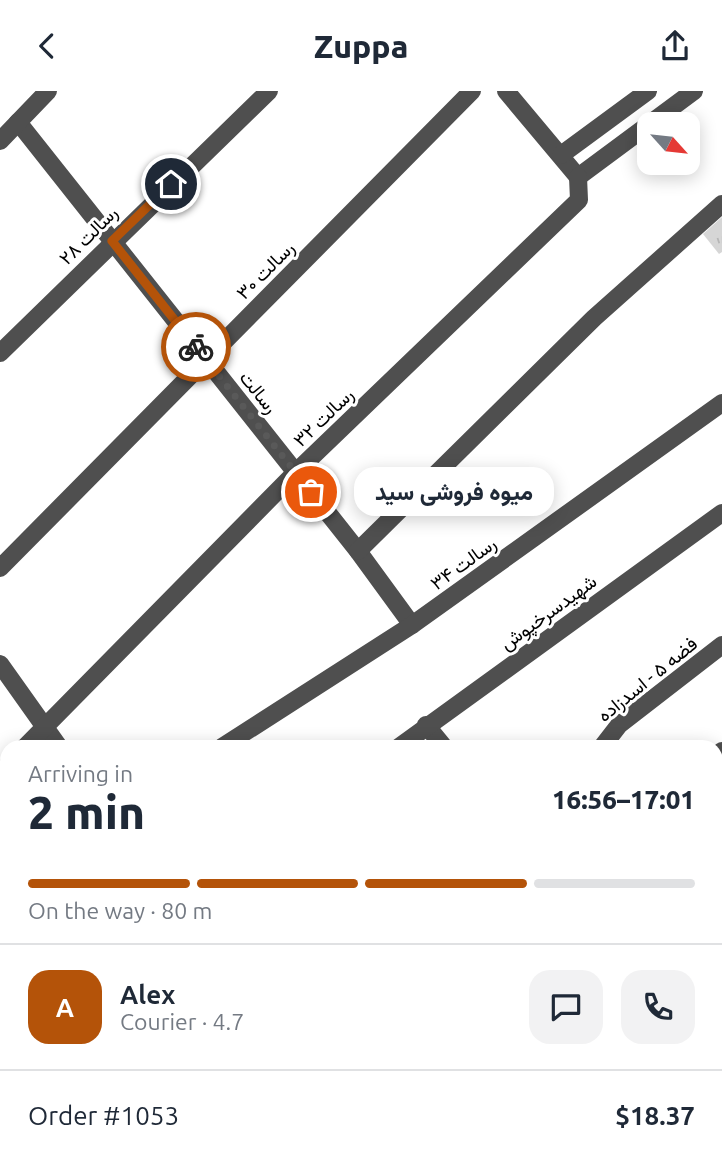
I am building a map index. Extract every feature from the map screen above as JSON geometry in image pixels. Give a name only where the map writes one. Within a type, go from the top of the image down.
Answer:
[{"type":"street","points":[[0,141],[48,91]]},
{"type":"street","name":"رسالت ۲۸","points":[[0,353],[269,91]]},
{"type":"street","name":"رسالت ۳۰","points":[[0,568],[472,91]]},
{"type":"street","points":[[506,91],[579,177],[694,91]]},
{"type":"street","points":[[561,155],[648,91]]},
{"type":"street","name":"رسالت","points":[[18,122],[358,551],[412,625]]},
{"type":"street","name":"رسالت ۳۲","points":[[32,740],[295,473],[579,200],[579,177]]},
{"type":"street","points":[[358,551],[594,318],[722,204]]},
{"type":"street","name":"رسالت ۳۴","points":[[233,740],[412,625],[722,403]]},
{"type":"street","name":"شهیدسرخپوش","points":[[408,740],[722,513]]},
{"type":"street","name":"فضه ۵ - اسدزاده","points":[[607,740],[619,725],[722,645]]},
{"type":"street","points":[[0,664],[54,740]]},
{"type":"street","points":[[426,725],[438,740]]},
{"type":"green space","points":[[722,217],[722,252],[719,254],[703,234]]},
{"type":"way so far","points":[[196,347],[311,492]]},
{"type":"place","name":"میوه فروشی سید","points":[[311,492]]},
{"type":"route","points":[[171,184],[112,241],[196,347]]}]
